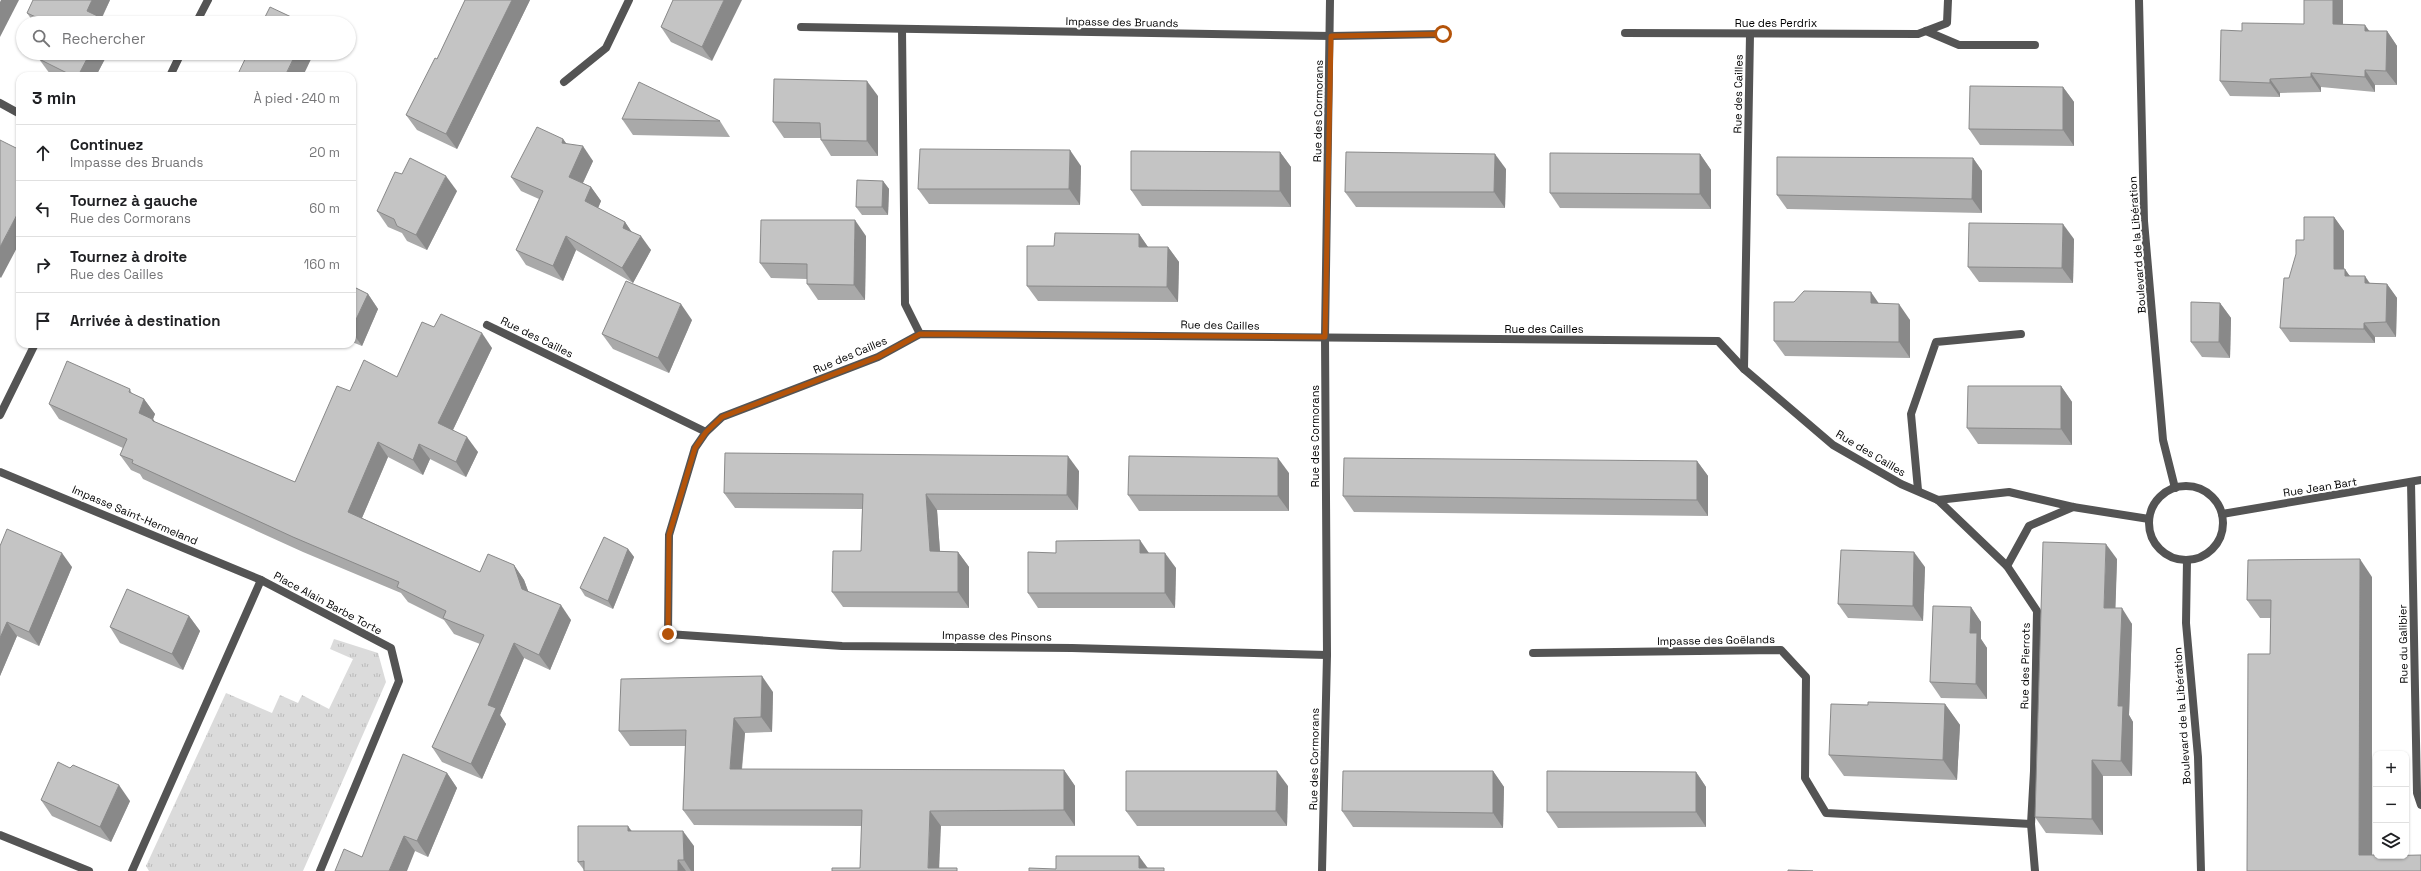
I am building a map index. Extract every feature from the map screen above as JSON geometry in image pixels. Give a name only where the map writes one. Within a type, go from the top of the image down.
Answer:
[{"type":"street","points":[[200,16],[208,0]]},
{"type":"street","points":[[564,82],[606,48],[629,0]]},
{"type":"street","name":"Rue des Cormorans","points":[[1322,871],[1327,655],[1325,337],[1331,36],[1330,0]]},
{"type":"street","name":"Rue des Perdrix","points":[[1625,33],[1750,35],[1918,34],[1947,23],[1948,0]]},
{"type":"street","name":"Boulevard de la Libération","points":[[2138,0],[2144,221],[2163,440],[2175,488]]},
{"type":"street","name":"Impasse des Bruands","points":[[801,27],[1331,36],[1443,34]]},
{"type":"street","points":[[902,29],[905,304],[920,334]]},
{"type":"street","points":[[1926,31],[1959,45],[2036,45]]},
{"type":"street","name":"Rue des Cailles","points":[[1744,369],[1750,35]]},
{"type":"street","points":[[172,72],[178,60]]},
{"type":"street","points":[[0,104],[16,112]]},
{"type":"street","name":"Rue des Cailles","points":[[487,325],[706,432]]},
{"type":"street","name":"Rue des Cailles","points":[[668,634],[669,535],[695,448],[706,432],[722,417],[878,357],[920,334],[1718,341],[1744,369],[1833,445],[1900,484],[1918,490],[1938,500]]},
{"type":"street","points":[[1918,490],[1911,414],[1936,342],[2021,334]]},
{"type":"street","points":[[0,415],[33,348]]},
{"type":"street","name":"Impasse Saint-Hermeland","points":[[0,472],[261,580]]},
{"type":"street","name":"Rue Jean Bart","points":[[2222,514],[2421,480]]},
{"type":"street","name":"Rue du Galibier","points":[[2411,482],[2417,793],[2421,805]]},
{"type":"street","points":[[2196,487],[2206,492],[2210,495],[2222,514],[2222,530],[2217,543],[2211,551],[2198,558],[2187,560],[2164,554],[2155,544],[2151,536],[2149,519],[2151,509],[2160,496],[2175,488],[2196,487]]},
{"type":"street","points":[[1938,500],[2009,492],[2073,507],[2149,519]]},
{"type":"street","name":"Rue des Pierrots","points":[[1938,500],[2007,566],[2037,611],[2034,771],[2031,824],[2035,871]]},
{"type":"street","points":[[2007,566],[2029,526],[2073,507]]},
{"type":"street","name":"Boulevard de la Libération","points":[[2187,560],[2186,623],[2198,756],[2201,871]]},
{"type":"street","name":"Place Alain Barbe Torte","points":[[132,871],[261,580],[391,648],[399,681],[320,871]]},
{"type":"street","name":"Impasse des Pinsons","points":[[668,634],[842,646],[1072,648],[1327,655]]},
{"type":"street","name":"Impasse des Goëlands","points":[[1533,653],[1781,650],[1806,676],[1805,778],[1826,813],[2031,824]]},
{"type":"street","points":[[0,836],[89,871]]},
{"type":"green space","points":[[334,639],[378,653],[386,682],[303,871],[149,871],[146,866],[226,693],[272,713],[280,695],[298,703],[302,695],[329,709],[353,659],[330,649]]},
{"type":"building","points":[[33,0],[92,0],[87,11],[98,16],[34,16],[27,13]]},
{"type":"building","points":[[465,0],[512,0],[446,134],[406,115],[435,58],[437,59]]},
{"type":"building","points":[[673,0],[724,0],[702,47],[661,27]]},
{"type":"building","points":[[2304,0],[2333,0],[2333,24],[2365,25],[2365,31],[2387,31],[2386,71],[2365,70],[2365,77],[2311,73],[2311,77],[2270,79],[2270,83],[2220,81],[2221,30],[2242,31],[2242,23],[2304,24]]},
{"type":"building","points":[[270,7],[289,16],[266,16]]},
{"type":"building","points":[[41,60],[86,60],[80,72],[65,72]]},
{"type":"building","points":[[245,60],[293,60],[287,72],[239,72]]},
{"type":"building","points":[[774,79],[867,81],[867,141],[821,140],[820,123],[773,122]]},
{"type":"building","points":[[639,82],[720,121],[622,119]]},
{"type":"building","points":[[1970,86],[2063,87],[2063,130],[1969,129]]},
{"type":"building","points":[[537,127],[563,139],[562,143],[583,146],[569,177],[591,187],[585,201],[625,222],[623,228],[641,236],[622,268],[566,236],[553,266],[516,250],[543,191],[511,177]]},
{"type":"building","points":[[0,140],[16,148],[16,217],[0,247]]},
{"type":"building","points":[[920,149],[1070,150],[1069,189],[918,189]]},
{"type":"building","points":[[1131,151],[1280,152],[1280,191],[1131,190]]},
{"type":"building","points":[[1346,152],[1495,154],[1494,192],[1345,192]]},
{"type":"building","points":[[1550,153],[1700,154],[1700,194],[1550,193]]},
{"type":"building","points":[[1777,157],[1973,158],[1972,199],[1777,195]]},
{"type":"building","points":[[410,158],[446,176],[416,235],[397,226],[394,219],[377,211],[395,172],[402,174]]},
{"type":"building","points":[[857,180],[883,181],[882,207],[856,207]]},
{"type":"building","points":[[2304,217],[2334,217],[2334,269],[2345,269],[2345,276],[2365,276],[2365,283],[2387,284],[2386,322],[2364,323],[2364,329],[2280,328],[2284,278],[2289,278],[2296,254],[2296,240],[2304,240]]},
{"type":"building","points":[[761,220],[855,220],[854,285],[807,284],[807,264],[760,263]]},
{"type":"building","points":[[1969,223],[2063,224],[2062,268],[1968,267]]},
{"type":"building","points":[[1055,233],[1139,234],[1139,247],[1168,247],[1167,287],[1027,286],[1027,246],[1054,246]]},
{"type":"building","points":[[626,281],[681,304],[658,358],[602,334]]},
{"type":"building","points":[[356,288],[368,294],[356,320]]},
{"type":"building","points":[[1804,291],[1871,292],[1871,303],[1899,304],[1899,342],[1774,341],[1774,302],[1794,302]]},
{"type":"building","points":[[2191,302],[2220,303],[2219,342],[2191,342]]},
{"type":"building","points":[[441,314],[482,333],[438,423],[467,437],[456,462],[419,444],[413,460],[378,442],[348,512],[480,572],[488,554],[514,565],[522,589],[561,605],[539,655],[514,643],[488,705],[496,708],[471,764],[432,747],[484,635],[443,618],[446,611],[397,587],[399,582],[293,537],[132,463],[133,460],[120,455],[127,439],[49,404],[67,361],[130,389],[129,392],[144,399],[139,413],[152,419],[153,421],[295,482],[337,386],[350,391],[364,360],[397,377],[422,322],[434,327]]},
{"type":"building","points":[[1968,386],[2061,386],[2061,429],[1967,428]]},
{"type":"building","points":[[725,453],[1068,456],[1067,495],[926,494],[930,551],[958,552],[958,592],[832,592],[833,551],[861,551],[863,494],[724,493]]},
{"type":"building","points":[[1129,456],[1278,458],[1278,496],[1128,495]]},
{"type":"building","points":[[1344,458],[1697,461],[1697,500],[1343,496]]},
{"type":"building","points":[[7,529],[62,553],[29,632],[7,622],[0,638],[0,546]]},
{"type":"building","points":[[604,537],[628,549],[608,601],[580,588]]},
{"type":"building","points":[[1140,540],[1140,553],[1165,553],[1165,593],[1028,593],[1028,552],[1056,553],[1056,541]]},
{"type":"building","points":[[2043,542],[2106,544],[2104,608],[2122,608],[2118,706],[2123,706],[2121,761],[2092,760],[2092,819],[2035,817]]},
{"type":"building","points":[[1841,550],[1914,552],[1913,606],[1838,604]]},
{"type":"building","points":[[2360,559],[2359,855],[2373,855],[2373,859],[2409,859],[2409,855],[2421,855],[2421,871],[2247,871],[2248,654],[2270,654],[2271,600],[2247,600],[2248,560]]},
{"type":"building","points":[[127,589],[189,616],[172,654],[110,627]]},
{"type":"building","points":[[1933,606],[1971,607],[1970,633],[1977,633],[1976,684],[1930,682]]},
{"type":"building","points":[[762,676],[761,717],[734,718],[730,769],[1064,770],[1064,810],[930,811],[928,868],[957,868],[957,871],[832,871],[832,868],[860,868],[862,810],[683,810],[686,730],[619,731],[621,679]]},
{"type":"building","points":[[1868,702],[1945,704],[1943,760],[1829,755],[1831,704],[1868,705]]},
{"type":"building","points":[[403,754],[447,773],[417,841],[404,836],[389,871],[335,871],[344,849],[362,857]]},
{"type":"building","points":[[58,762],[70,768],[73,765],[119,785],[100,827],[41,800]]},
{"type":"building","points":[[1126,771],[1277,771],[1276,811],[1126,811]]},
{"type":"building","points":[[1343,771],[1493,771],[1493,813],[1342,811]]},
{"type":"building","points":[[1547,771],[1696,772],[1696,812],[1547,812]]},
{"type":"building","points":[[578,826],[628,826],[628,831],[683,831],[684,860],[678,860],[678,871],[584,871],[584,861],[578,862]]},
{"type":"building","points":[[1056,856],[1139,856],[1139,868],[1164,868],[1164,871],[1029,871],[1029,868],[1056,869]]},
{"type":"building","points":[[1788,870],[1813,871],[1788,871]]},
{"type":"route","points":[[668,634],[669,535],[695,448],[706,432],[722,417],[878,357],[920,334],[1325,337],[1331,36],[1443,34]]}]
